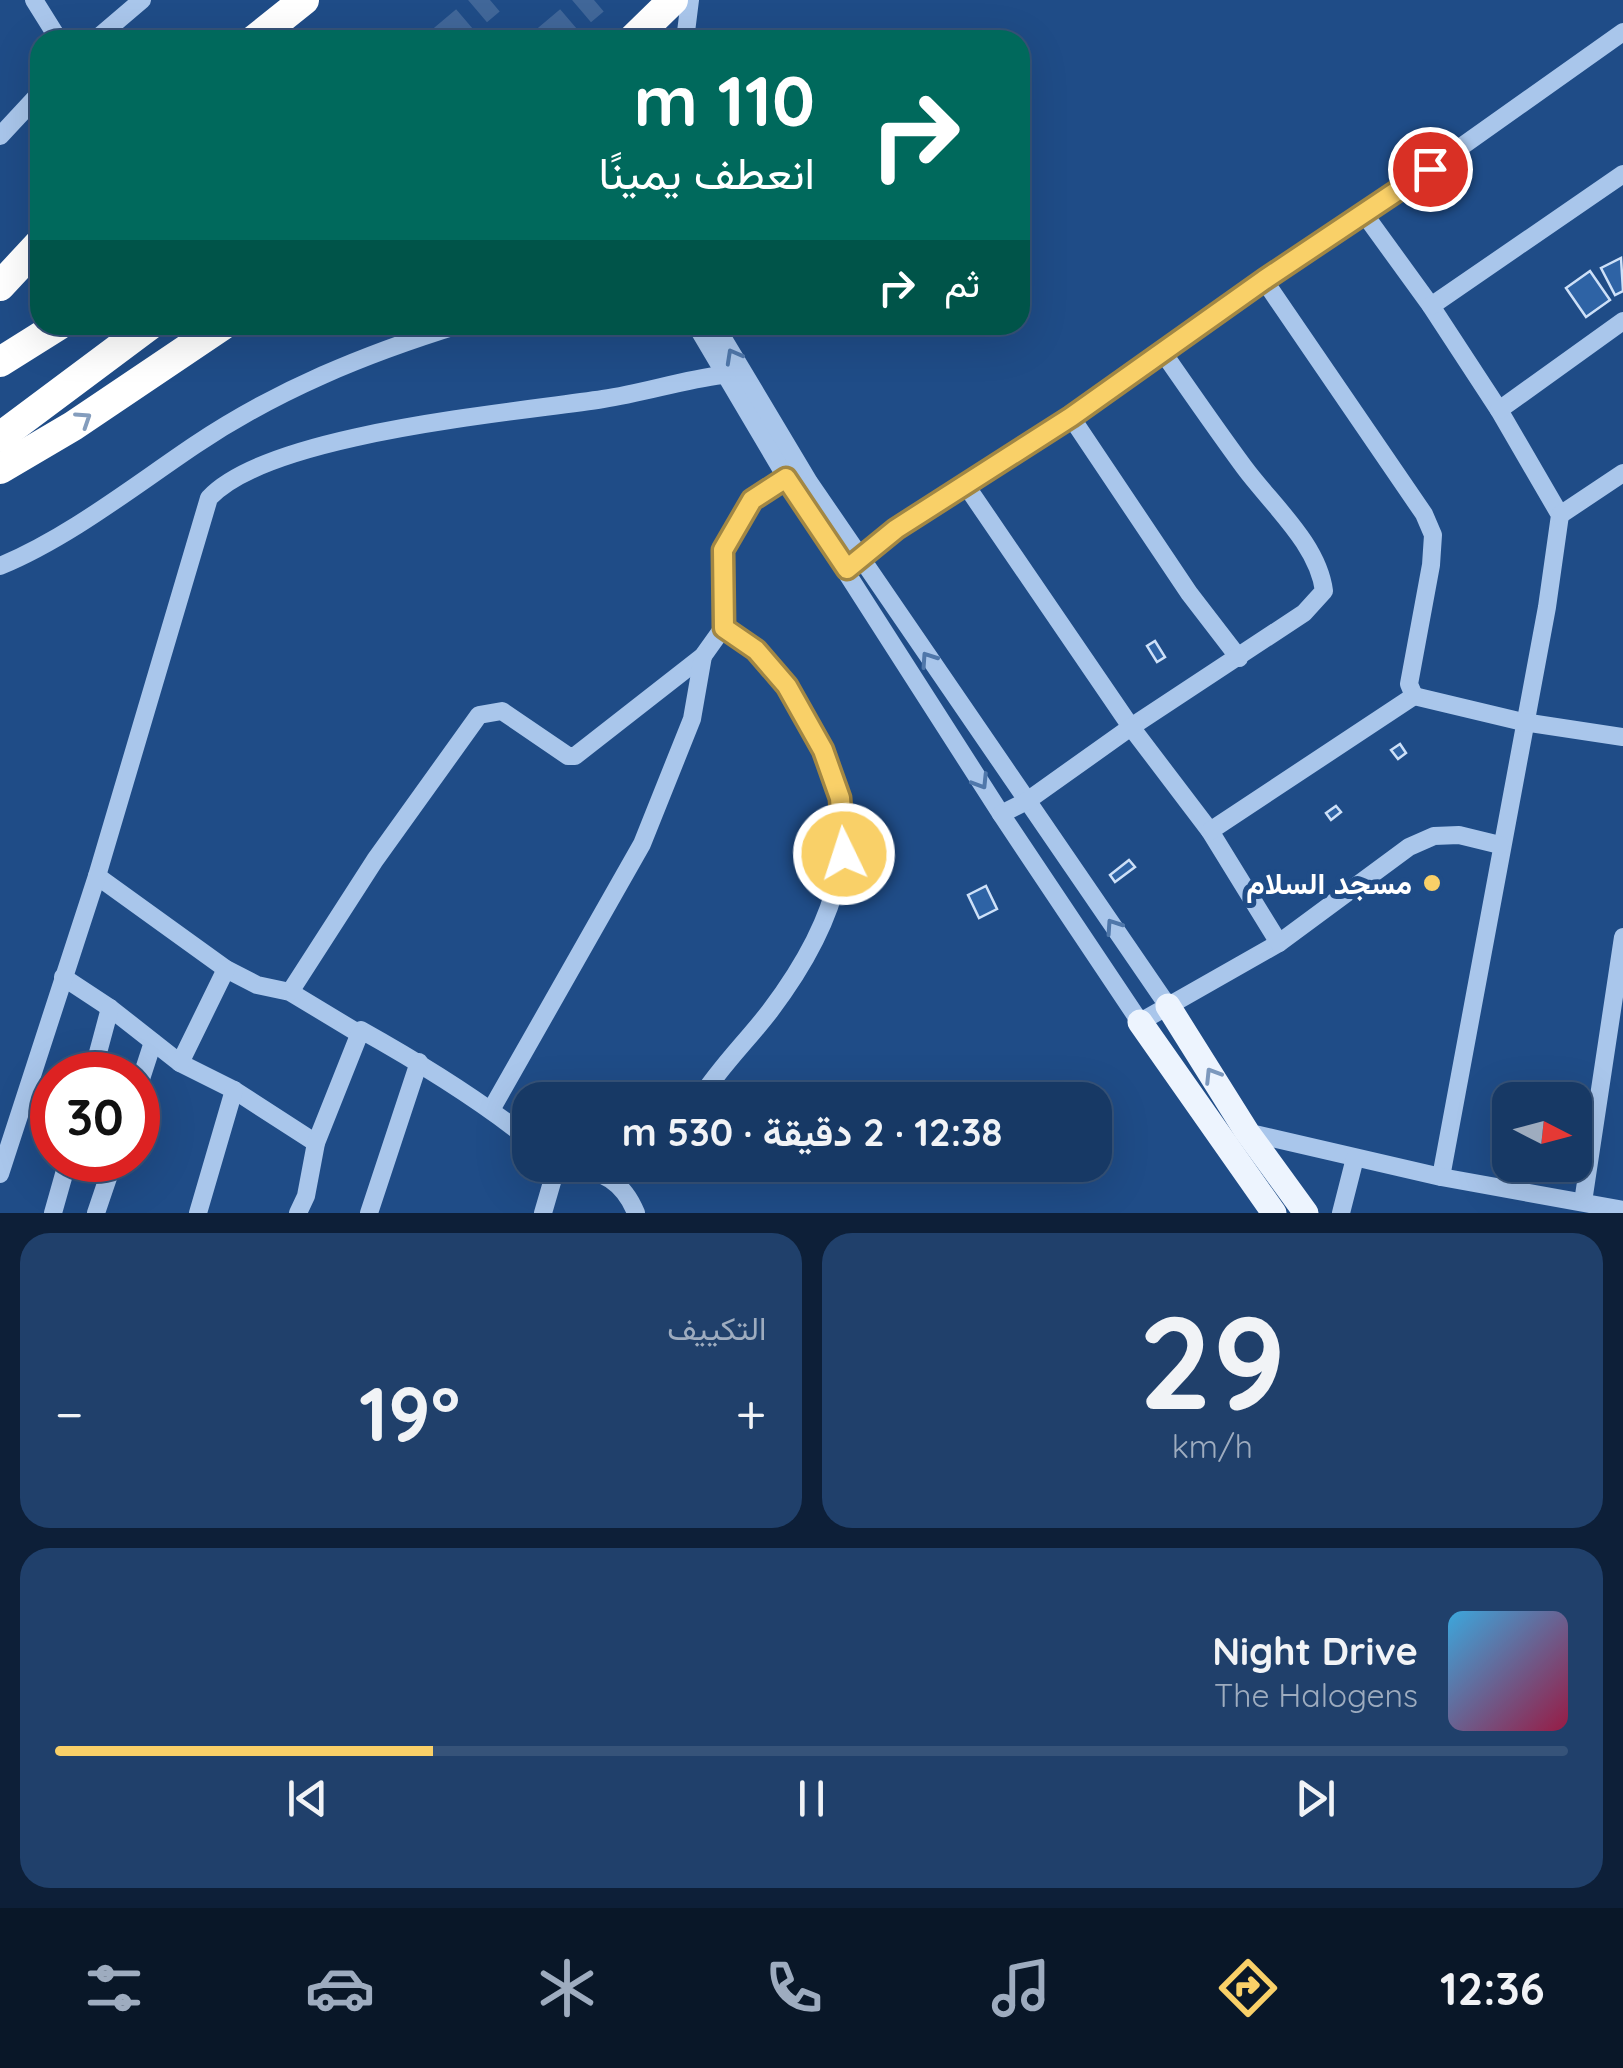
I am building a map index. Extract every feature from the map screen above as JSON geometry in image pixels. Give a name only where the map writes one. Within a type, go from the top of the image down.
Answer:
[{"type":"highway","points":[[266,30],[304,0]]},
{"type":"highway","points":[[642,30],[672,0]]},
{"type":"highway","points":[[0,286],[30,254]]},
{"type":"highway","points":[[0,362],[43,335]]},
{"type":"highway","points":[[0,436],[136,335]]},
{"type":"highway","points":[[0,469],[73,426],[208,335]]},
{"type":"main road","points":[[1168,1006],[1248,1132],[1306,1213]]},
{"type":"main road","points":[[1140,1022],[1274,1213]]},
{"type":"street","points":[[34,0],[53,30]]},
{"type":"street","points":[[107,30],[142,0]]},
{"type":"street","points":[[686,30],[690,0]]},
{"type":"street","points":[[854,564],[896,529],[1071,417],[1623,32]]},
{"type":"street","points":[[0,136],[30,104]]},
{"type":"street","points":[[1431,306],[1623,174]]},
{"type":"street","points":[[1365,215],[1499,410],[1560,515],[1442,1178]]},
{"type":"street","points":[[1264,280],[1424,514],[1433,535],[1409,684],[1414,696]]},
{"type":"street","points":[[1499,410],[1623,321]]},
{"type":"street","points":[[0,566],[119,499],[196,444],[284,391],[384,348],[426,335]]},
{"type":"street","points":[[701,335],[722,375],[1027,801],[1168,1006]]},
{"type":"street","points":[[720,335],[794,474]]},
{"type":"street","points":[[1002,814],[1239,658],[1315,604],[1324,591],[1322,572],[1162,351]]},
{"type":"street","points":[[0,1174],[97,876],[203,510],[217,490],[279,460],[342,439],[608,398],[685,379],[722,375]]},
{"type":"street","points":[[1071,417],[1189,593],[1239,658]]},
{"type":"street","points":[[290,992],[375,860],[479,716],[502,710],[568,756],[576,756],[703,656],[724,628],[723,550],[752,500],[794,474]]},
{"type":"street","points":[[1560,515],[1623,474]]},
{"type":"street","points":[[965,484],[1132,727],[1210,831],[1279,943]]},
{"type":"street","points":[[854,564],[1002,814],[1140,1022],[1279,943],[1409,847],[1434,836],[1459,835],[1500,844]]},
{"type":"street","points":[[710,1082],[771,1010],[825,922],[844,854],[840,798],[823,750],[787,686],[756,650],[724,628]]},
{"type":"street","points":[[492,1110],[642,844],[692,719],[703,656]]},
{"type":"street","points":[[1210,831],[1414,696],[1523,722],[1623,737]]},
{"type":"street","points":[[97,876],[226,969],[258,985],[290,992],[358,1033]]},
{"type":"street","points":[[1583,1202],[1623,937]]},
{"type":"street","points":[[180,1064],[226,969]]},
{"type":"street","points":[[63,978],[110,1008],[180,1064],[234,1090],[316,1143]]},
{"type":"street","points":[[98,1052],[110,1008]]},
{"type":"street","points":[[298,1213],[306,1196],[316,1143],[361,1030],[419,1062],[512,1126]]},
{"type":"street","points":[[149,1052],[152,1042]]},
{"type":"street","points":[[369,1213],[419,1062]]},
{"type":"street","points":[[198,1213],[234,1090]]},
{"type":"street","points":[[1212,1124],[1442,1178],[1623,1210]]},
{"type":"street","points":[[1341,1213],[1355,1158]]},
{"type":"street","points":[[53,1213],[62,1182]]},
{"type":"street","points":[[96,1213],[107,1182]]},
{"type":"street","points":[[543,1213],[552,1182]]},
{"type":"street","points":[[616,1182],[629,1196],[636,1213]]},
{"type":"building","points":[[1621,258],[1623,291],[1615,295],[1601,268]]},
{"type":"building","points":[[1590,271],[1610,300],[1586,317],[1566,288]]},
{"type":"building","points":[[1155,641],[1165,657],[1157,662],[1147,646]]},
{"type":"building","points":[[1400,744],[1406,753],[1398,759],[1391,750]]},
{"type":"building","points":[[1336,806],[1341,812],[1331,820],[1326,813]]},
{"type":"building","points":[[1129,860],[1135,867],[1115,882],[1110,875]]},
{"type":"building","points":[[986,886],[997,909],[979,918],[968,895]]},
{"type":"tunnel","points":[[455,30],[490,0]]},
{"type":"tunnel","points":[[559,30],[594,0]]},
{"type":"place","name":"مسجد السلام","points":[[1432,883]]},
{"type":"route","points":[[844,854],[840,798],[823,750],[787,686],[756,650],[724,628],[723,550],[752,500],[786,478],[847,569],[896,529],[1071,417],[1264,280],[1430,169]]}]
